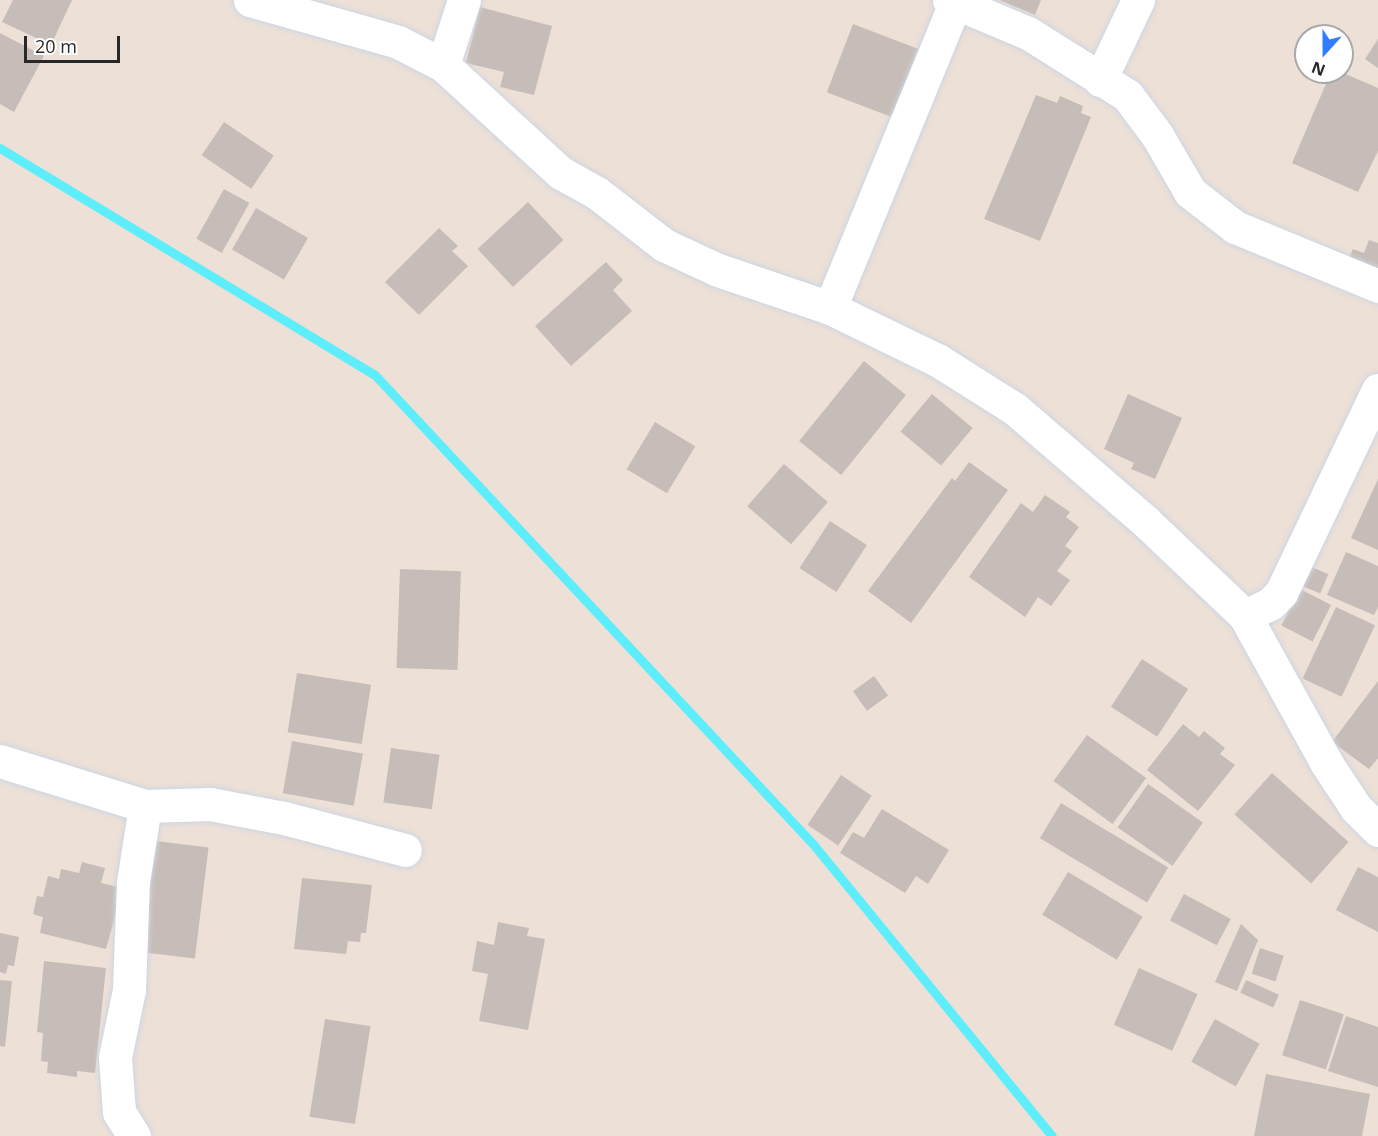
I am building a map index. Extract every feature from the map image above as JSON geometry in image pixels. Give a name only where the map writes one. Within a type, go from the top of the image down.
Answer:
[{"type":"street","points":[[250,0],[398,42],[443,64],[561,173],[597,193],[664,245],[718,270],[830,308],[939,361],[1015,409],[1145,521],[1245,616],[1327,764],[1356,808],[1378,830]]},
{"type":"street","points":[[443,64],[464,0]]},
{"type":"street","points":[[1100,80],[1138,0]]},
{"type":"street","points":[[830,308],[952,1],[1028,33],[1127,95],[1157,135],[1190,192],[1235,226],[1378,286]]},
{"type":"street","points":[[1245,616],[1270,604],[1281,593],[1378,390]]},
{"type":"street","points":[[0,761],[145,806],[210,804],[284,818],[405,849]]},
{"type":"street","points":[[134,1136],[119,1112],[115,1057],[129,990],[134,882],[145,806]]},
{"type":"building","points":[[13,0],[72,0],[51,45],[2,22]]},
{"type":"building","points":[[999,0],[1041,0],[1035,15]]},
{"type":"building","points":[[480,7],[552,26],[534,95],[500,87],[504,72],[466,63]]},
{"type":"building","points":[[853,24],[918,49],[892,117],[827,92]]},
{"type":"building","points":[[0,33],[44,56],[14,112],[0,104]]},
{"type":"building","points":[[1378,39],[1378,68],[1365,59]]},
{"type":"building","points":[[1354,78],[1378,88],[1378,151],[1358,192],[1292,163],[1326,84],[1354,84]]},
{"type":"building","points":[[1036,95],[1057,103],[1060,96],[1083,106],[1081,113],[1091,117],[1040,241],[984,219]]},
{"type":"building","points":[[224,122],[274,156],[251,189],[202,155]]},
{"type":"building","points":[[224,189],[249,203],[222,253],[196,239]]},
{"type":"building","points":[[528,202],[563,240],[513,287],[478,249]]},
{"type":"building","points":[[256,208],[308,238],[284,280],[232,250]]},
{"type":"building","points":[[439,228],[458,246],[452,251],[468,266],[419,315],[385,282]]},
{"type":"building","points":[[1369,240],[1378,243],[1378,278],[1346,265],[1353,249],[1364,253]]},
{"type":"building","points":[[606,262],[623,280],[613,290],[632,311],[571,366],[535,326]]},
{"type":"building","points":[[864,361],[906,395],[841,475],[799,441]]},
{"type":"building","points":[[932,394],[973,428],[941,466],[901,432]]},
{"type":"building","points":[[1128,394],[1182,418],[1155,479],[1131,469],[1134,463],[1104,449]]},
{"type":"building","points":[[655,422],[695,446],[667,493],[627,469]]},
{"type":"building","points":[[969,462],[1008,490],[911,623],[868,591],[952,478],[955,481]]},
{"type":"building","points":[[784,464],[828,502],[791,544],[747,506]]},
{"type":"building","points":[[1378,479],[1378,550],[1351,538]]},
{"type":"building","points":[[1045,495],[1070,512],[1066,517],[1079,527],[1065,546],[1072,551],[1057,571],[1070,580],[1051,606],[1038,597],[1025,617],[969,577],[1021,503],[1033,512]]},
{"type":"building","points":[[830,521],[867,545],[836,592],[800,568]]},
{"type":"building","points":[[1346,552],[1378,566],[1378,607],[1374,615],[1327,595]]},
{"type":"building","points":[[1309,566],[1328,574],[1320,594],[1301,585]]},
{"type":"building","points":[[400,569],[461,571],[458,670],[397,668]]},
{"type":"building","points":[[1300,589],[1331,605],[1313,641],[1281,626]]},
{"type":"building","points":[[1336,607],[1375,625],[1342,697],[1303,679]]},
{"type":"building","points":[[1142,659],[1188,689],[1157,737],[1111,707]]},
{"type":"building","points":[[297,673],[371,685],[362,744],[288,732]]},
{"type":"building","points":[[874,676],[888,695],[867,711],[853,691]]},
{"type":"building","points":[[1378,681],[1378,758],[1369,769],[1332,742]]},
{"type":"building","points":[[1183,724],[1199,737],[1204,731],[1225,748],[1220,754],[1235,765],[1198,811],[1147,770]]},
{"type":"building","points":[[1087,735],[1146,778],[1113,824],[1053,781]]},
{"type":"building","points":[[292,741],[363,754],[354,806],[283,793]]},
{"type":"building","points":[[391,748],[440,755],[432,809],[383,802]]},
{"type":"building","points":[[1272,773],[1349,842],[1311,884],[1235,815]]},
{"type":"building","points":[[841,775],[872,796],[838,845],[807,825]]},
{"type":"building","points":[[1148,784],[1203,822],[1172,866],[1118,827]]},
{"type":"building","points":[[1061,803],[1168,867],[1147,903],[1040,838]]},
{"type":"building","points":[[882,809],[949,850],[928,884],[916,876],[905,893],[840,853],[853,832],[864,838]]},
{"type":"building","points":[[148,840],[209,847],[195,959],[134,951]]},
{"type":"building","points":[[82,862],[105,868],[101,883],[123,888],[106,949],[40,933],[43,917],[33,914],[37,896],[43,897],[48,876],[59,879],[61,869],[79,873]]},
{"type":"building","points":[[1358,867],[1378,877],[1378,932],[1336,910]]},
{"type":"building","points":[[1068,872],[1143,917],[1117,960],[1042,915]]},
{"type":"building","points":[[302,878],[372,885],[366,933],[361,933],[360,942],[348,941],[346,954],[294,949]]},
{"type":"building","points":[[1184,894],[1231,919],[1217,945],[1170,920]]},
{"type":"building","points":[[498,922],[529,928],[527,936],[545,939],[528,1030],[479,1021],[488,974],[472,971],[477,941],[494,945]]},
{"type":"building","points":[[1241,924],[1258,940],[1237,991],[1215,982]]},
{"type":"building","points":[[0,933],[19,937],[14,966],[8,965],[6,974],[0,972]]},
{"type":"building","points":[[1260,948],[1284,956],[1275,981],[1252,974]]},
{"type":"building","points":[[44,961],[106,968],[95,1073],[77,1071],[77,1077],[47,1073],[48,1062],[41,1061],[43,1033],[37,1032]]},
{"type":"building","points":[[1139,968],[1197,994],[1172,1051],[1114,1025]]},
{"type":"building","points":[[0,980],[12,981],[5,1047],[0,1046]]},
{"type":"building","points":[[1246,980],[1279,995],[1273,1007],[1240,993]]},
{"type":"building","points":[[1300,1000],[1344,1014],[1326,1069],[1282,1055]]},
{"type":"building","points":[[1346,1016],[1378,1027],[1378,1087],[1328,1071]]},
{"type":"building","points":[[325,1019],[370,1026],[355,1124],[310,1117]]},
{"type":"building","points":[[1215,1019],[1260,1044],[1236,1087],[1191,1062]]},
{"type":"building","points":[[1266,1074],[1370,1094],[1362,1136],[1254,1136]]},
{"type":"waterway","points":[[0,148],[375,375],[813,844],[1052,1136]]}]
